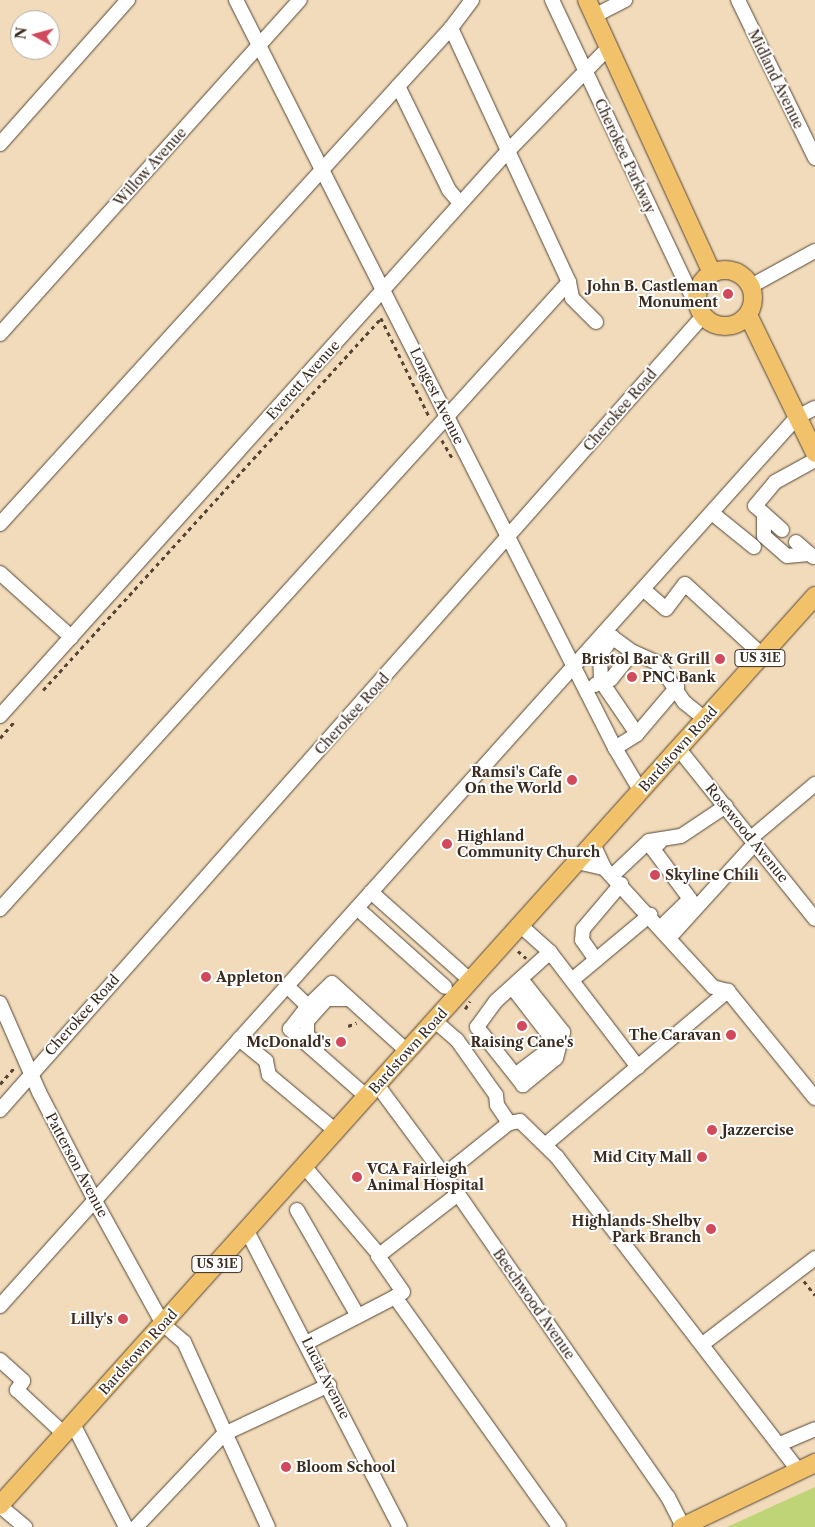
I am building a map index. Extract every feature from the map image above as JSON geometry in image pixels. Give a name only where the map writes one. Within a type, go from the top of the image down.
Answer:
[{"type":"main road","points":[[587,0],[712,273]]},
{"type":"main road","points":[[748,314],[726,326],[701,313],[697,293],[712,273],[730,270],[751,286],[748,314],[815,453]]},
{"type":"main road","name":"Bardstown Road","points":[[0,1505],[815,596]]},
{"type":"main road","points":[[683,1527],[815,1463]]},
{"type":"street","points":[[0,144],[128,0]]},
{"type":"street","name":"Longest Avenue","points":[[236,0],[384,289],[445,416],[614,748],[640,790]]},
{"type":"street","name":"Willow Avenue","points":[[0,334],[300,0]]},
{"type":"street","points":[[0,524],[451,28],[472,0]]},
{"type":"street","name":"Cherokee Parkway","points":[[552,0],[701,313]]},
{"type":"street","points":[[594,16],[625,0]]},
{"type":"street","name":"Midland Avenue","points":[[738,0],[815,158]]},
{"type":"street","points":[[451,28],[506,153],[569,282],[572,298],[596,322]]},
{"type":"street","name":"Everett Avenue","points":[[0,716],[460,203],[584,69],[609,47]]},
{"type":"street","points":[[398,86],[449,190],[460,203]]},
{"type":"street","points":[[751,286],[815,251]]},
{"type":"street","points":[[0,909],[435,427],[569,282]]},
{"type":"street","name":"Cherokee Road","points":[[0,1110],[509,539],[701,313]]},
{"type":"street","points":[[0,1306],[574,667],[609,635],[644,589],[798,417],[815,408]]},
{"type":"street","points":[[782,530],[755,506],[775,482],[815,460]]},
{"type":"street","points":[[712,513],[754,548]]},
{"type":"street","points":[[764,515],[764,536],[787,556],[812,556]]},
{"type":"street","points":[[796,542],[812,556]]},
{"type":"street","points":[[0,573],[71,637]]},
{"type":"street","points":[[644,589],[666,608],[685,584],[762,655]]},
{"type":"street","points":[[609,635],[633,652],[658,662],[677,688],[684,702],[705,719]]},
{"type":"street","points":[[609,635],[600,655],[601,681],[638,734]]},
{"type":"street","points":[[586,691],[601,681],[612,679],[633,652]]},
{"type":"street","points":[[614,748],[638,734],[677,688]]},
{"type":"street","name":"Rosewood Avenue","points":[[678,748],[815,918]]},
{"type":"street","points":[[665,932],[753,840],[815,784]]},
{"type":"street","points":[[596,960],[582,940],[586,923],[612,876],[641,846],[649,841],[660,842],[681,836],[726,806]]},
{"type":"street","points":[[660,842],[653,849],[690,899],[665,932]]},
{"type":"street","points":[[592,844],[612,876],[650,915],[712,988],[728,991],[815,1098]]},
{"type":"street","points":[[576,862],[612,876]]},
{"type":"street","points":[[371,892],[471,981]]},
{"type":"street","points":[[357,908],[445,987]]},
{"type":"street","points":[[572,980],[650,915]]},
{"type":"street","points":[[520,925],[550,952],[638,1067]]},
{"type":"street","points":[[517,983],[563,1032],[556,1058],[523,1085],[477,1027],[517,983],[550,952]]},
{"type":"street","points":[[351,1083],[290,1030],[308,1006],[332,983],[347,999],[407,1051]]},
{"type":"street","points":[[286,986],[308,1006]]},
{"type":"street","points":[[546,1144],[728,991]]},
{"type":"street","points":[[347,999],[327,999],[306,1027],[310,1039],[347,1072],[351,1083]]},
{"type":"street","name":"Patterson Avenue","points":[[0,1003],[95,1199],[163,1324]]},
{"type":"street","points":[[435,1021],[457,1040],[496,1095],[497,1105],[509,1123]]},
{"type":"street","points":[[239,1039],[266,1061],[268,1075],[336,1131]]},
{"type":"street","name":"Beechwood Avenue","points":[[351,1083],[372,1091],[444,1175],[668,1497],[683,1527]]},
{"type":"street","points":[[444,1175],[509,1123],[520,1121],[546,1144],[704,1343],[799,1471]]},
{"type":"street","points":[[304,1166],[375,1250]]},
{"type":"street","points":[[308,1342],[403,1292],[378,1256],[458,1194]]},
{"type":"street","points":[[297,1210],[358,1316]]},
{"type":"street","name":"Lucia Avenue","points":[[246,1231],[308,1342],[400,1527]]},
{"type":"street","points":[[704,1343],[814,1263]]},
{"type":"street","points":[[395,1297],[559,1527]]},
{"type":"street","points":[[163,1324],[184,1342],[224,1434],[268,1527]]},
{"type":"street","points":[[0,1360],[23,1381],[17,1390],[68,1429],[126,1527]]},
{"type":"street","points":[[136,1527],[224,1434],[329,1385]]},
{"type":"street","points":[[780,1444],[815,1429]]},
{"type":"street","points":[[0,1505],[25,1527]]},
{"type":"path","points":[[36,697],[381,318],[454,461]]},
{"type":"path","points":[[0,738],[18,718]]},
{"type":"path","points":[[0,1084],[17,1066]]},
{"type":"path","points":[[803,1280],[815,1295]]},
{"type":"green space","points":[[815,1487],[815,1527],[727,1527]]},
{"type":"place","name":"John B. Castleman Monument","points":[[728,294]]},
{"type":"place","name":"Bristol Bar & Grill","points":[[720,659]]},
{"type":"place","name":"PNC Bank","points":[[632,677]]},
{"type":"place","name":"Ramsi's Cafe On the World","points":[[572,780]]},
{"type":"place","name":"Highland Community Church","points":[[447,844]]},
{"type":"place","name":"Skyline Chili","points":[[655,875]]},
{"type":"place","name":"Appleton","points":[[206,977]]},
{"type":"place","name":"Raising Cane's","points":[[522,1026]]},
{"type":"place","name":"The Caravan","points":[[731,1035]]},
{"type":"place","name":"McDonald's","points":[[341,1042]]},
{"type":"place","name":"Jazzercise","points":[[712,1130]]},
{"type":"place","name":"Mid City Mall","points":[[702,1157]]},
{"type":"place","name":"VCA Fairleigh Animal Hospital","points":[[357,1177]]},
{"type":"place","name":"Highlands-Shelby Park Branch","points":[[711,1229]]},
{"type":"place","name":"Lilly's","points":[[123,1319]]},
{"type":"place","name":"Bloom School","points":[[286,1467]]}]
